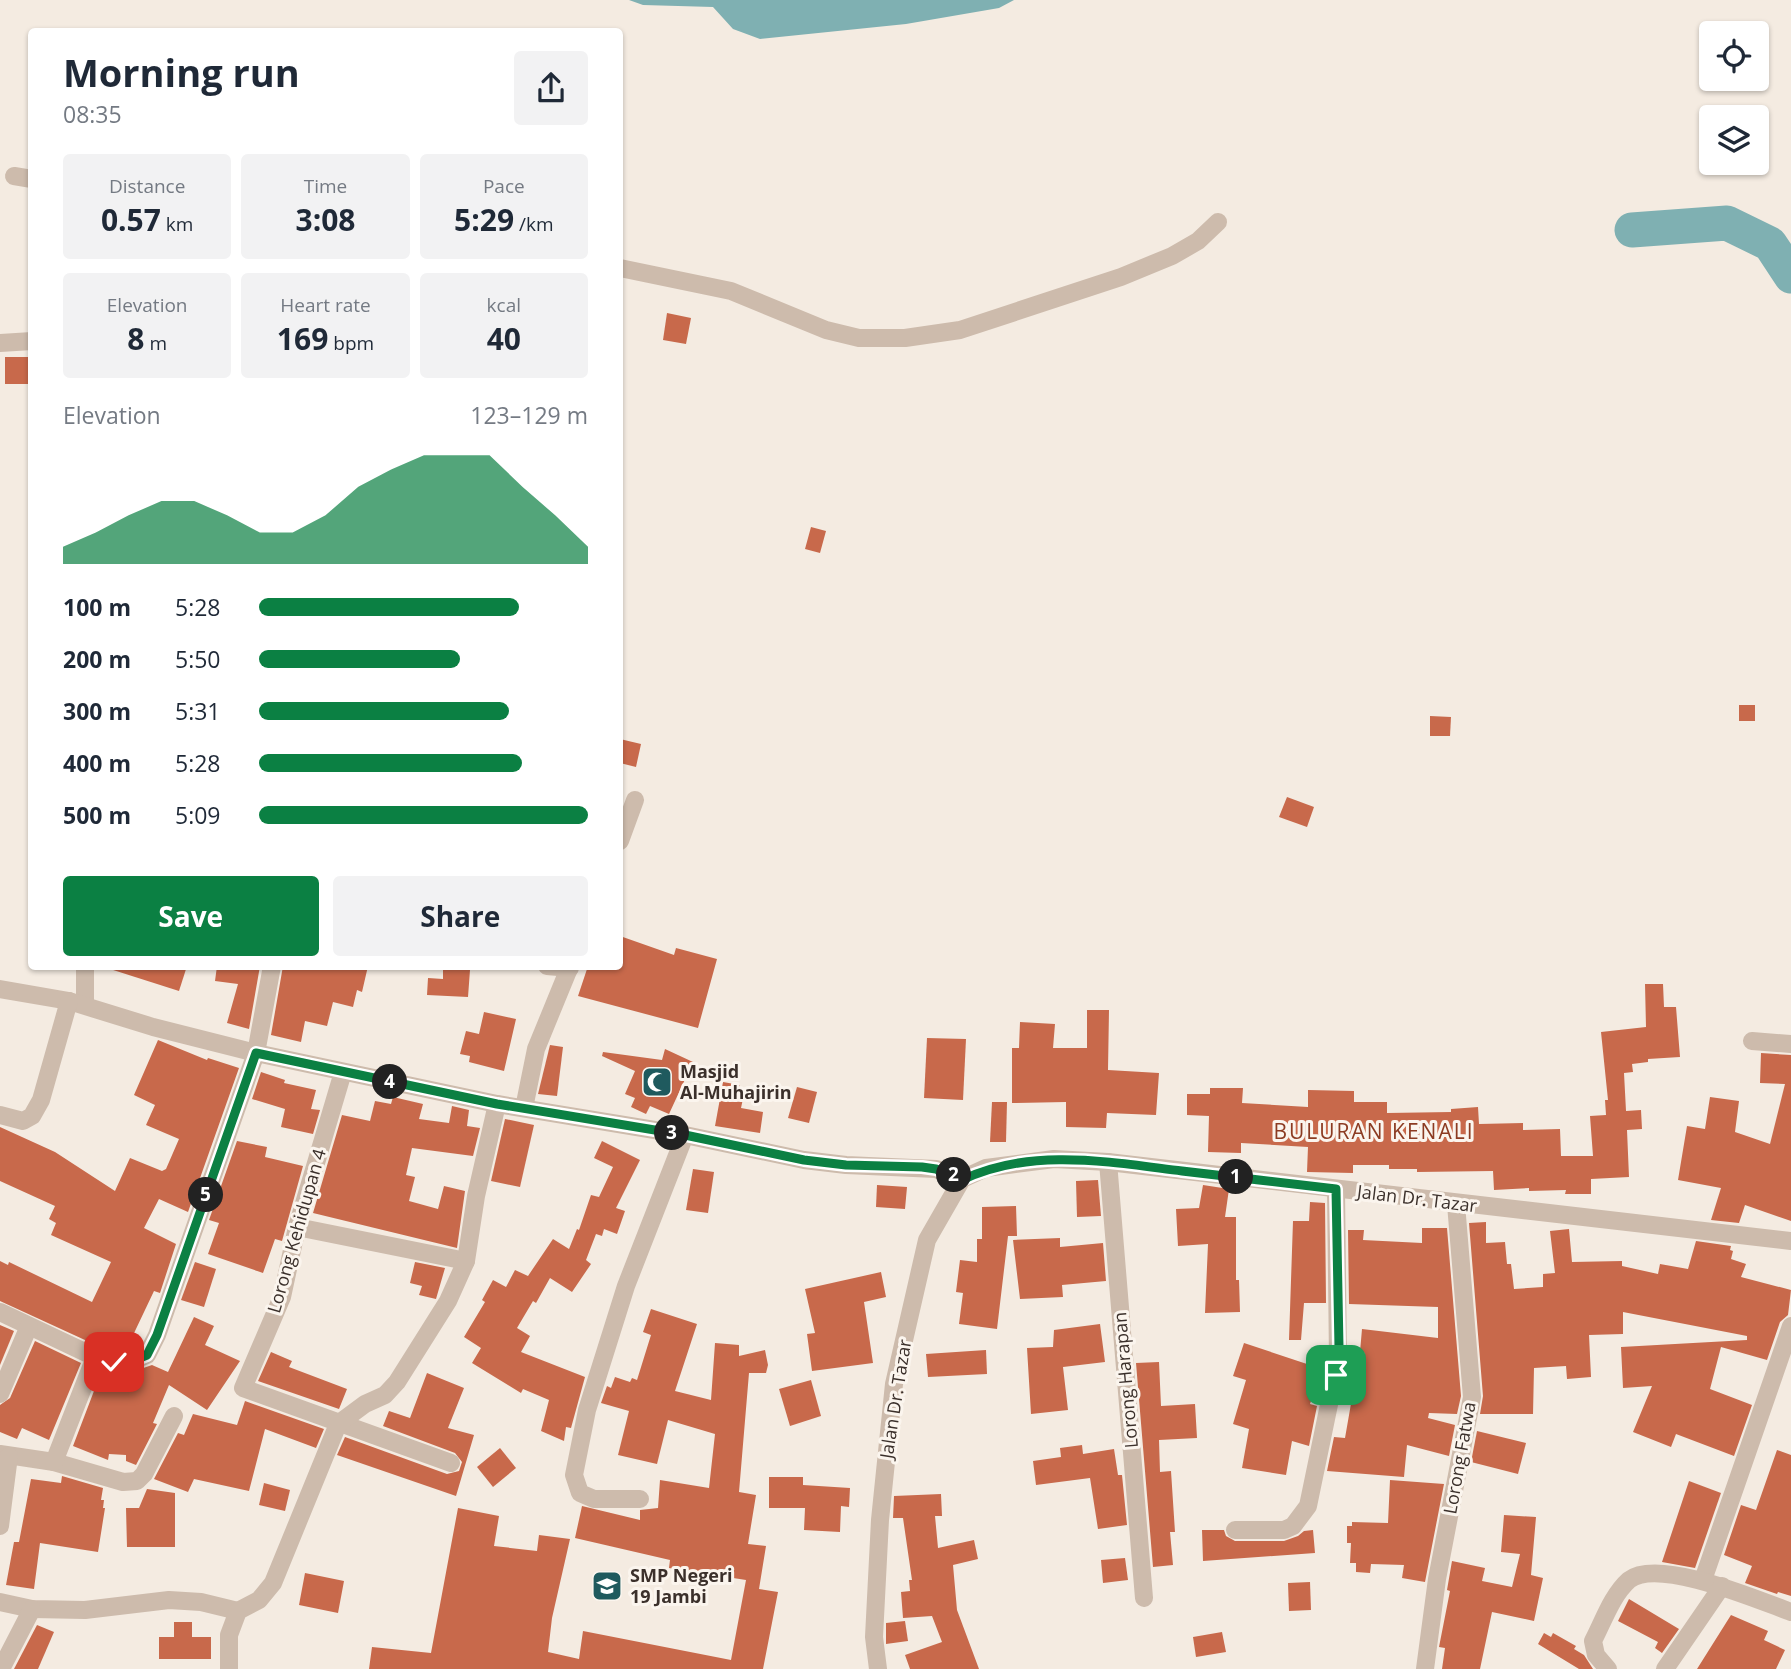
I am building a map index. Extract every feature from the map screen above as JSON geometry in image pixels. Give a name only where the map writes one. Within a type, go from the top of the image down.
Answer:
[{"type":"street","points":[[623,269],[731,291],[826,330],[859,338],[905,338],[960,330],[1121,277],[1181,251],[1198,241],[1218,222]]},
{"type":"street","points":[[0,343],[28,341]]},
{"type":"street","points":[[623,833],[635,800]]},
{"type":"street","points":[[0,1115],[23,1121],[32,1116],[41,1100],[77,1003],[84,970]]},
{"type":"street","points":[[0,1312],[95,1357],[130,1362],[147,1355],[157,1335],[256,1053],[271,970]]},
{"type":"street","points":[[524,1108],[536,1049],[569,970]]},
{"type":"street","points":[[0,989],[77,1003],[153,1027],[256,1053],[497,1104],[685,1135],[804,1160],[846,1165],[936,1169],[962,1180]]},
{"type":"street","points":[[1752,1041],[1791,1044]]},
{"type":"street","name":"Lorong Kehidupan 4","points":[[338,1424],[243,1388],[282,1297],[297,1227],[343,1072]]},
{"type":"street","points":[[0,1602],[32,1609],[85,1610],[169,1600],[201,1602],[238,1611],[259,1600],[273,1583],[338,1424],[365,1404],[385,1395],[397,1382],[448,1301],[466,1261],[476,1196],[497,1104]]},
{"type":"street","points":[[640,1499],[594,1499],[580,1493],[574,1475],[587,1410],[622,1299],[685,1135]]},
{"type":"street","name":"Jalan Dr. Tazar","points":[[878,1669],[874,1637],[880,1520],[894,1384],[928,1240],[962,1180],[986,1168],[1054,1158],[1108,1162],[1791,1241]]},
{"type":"street","name":"Lorong Harapan","points":[[1108,1162],[1144,1598]]},
{"type":"street","points":[[1236,1530],[1284,1530],[1293,1527],[1308,1506],[1338,1361],[1336,1189]]},
{"type":"street","name":"Lorong Fatwa","points":[[1425,1669],[1437,1579],[1472,1397],[1456,1204]]},
{"type":"street","points":[[297,1227],[466,1261]]},
{"type":"street","points":[[0,1394],[29,1326]]},
{"type":"street","points":[[1703,1580],[1791,1326]]},
{"type":"street","points":[[54,1462],[95,1357]]},
{"type":"street","points":[[0,1526],[4,1455],[54,1462],[123,1482],[137,1481],[144,1474],[174,1416]]},
{"type":"street","points":[[338,1424],[451,1463]]},
{"type":"street","points":[[1608,1669],[1597,1655],[1593,1641],[1616,1596],[1628,1581],[1644,1573],[1703,1580],[1791,1612]]},
{"type":"street","points":[[1665,1669],[1722,1586]]},
{"type":"street","points":[[1,1669],[32,1609]]},
{"type":"street","points":[[229,1669],[229,1635],[238,1611]]},
{"type":"water","points":[[629,0],[1014,0],[999,8],[906,24],[760,39],[733,29],[713,7],[643,5]]},
{"type":"building","points":[[667,313],[691,318],[686,344],[663,340]]},
{"type":"building","points":[[5,357],[28,357],[28,384],[5,384]]},
{"type":"building","points":[[811,527],[826,531],[820,553],[805,549]]},
{"type":"building","points":[[1739,705],[1755,705],[1755,721],[1739,721]]},
{"type":"building","points":[[1430,716],[1451,717],[1450,736],[1430,736]]},
{"type":"building","points":[[623,740],[641,744],[636,767],[623,764]]},
{"type":"building","points":[[1287,797],[1314,807],[1307,827],[1279,817]]},
{"type":"building","points":[[623,937],[674,955],[676,948],[717,959],[698,1028],[578,996],[587,970],[623,970]]},
{"type":"building","points":[[113,970],[186,970],[179,991]]},
{"type":"building","points":[[216,970],[259,970],[249,1029],[227,1023],[238,984],[215,981]]},
{"type":"building","points":[[282,970],[367,970],[362,992],[357,990],[353,1007],[333,1002],[327,1026],[305,1021],[301,1042],[271,1035]]},
{"type":"building","points":[[443,970],[470,970],[468,997],[427,995],[428,978],[443,979]]},
{"type":"building","points":[[1645,984],[1663,984],[1664,1007],[1676,1007],[1680,1057],[1648,1059],[1648,1062],[1632,1064],[1633,1072],[1624,1073],[1626,1111],[1641,1110],[1642,1129],[1627,1130],[1629,1177],[1591,1179],[1591,1194],[1565,1194],[1566,1190],[1529,1191],[1529,1188],[1494,1190],[1493,1171],[1417,1172],[1417,1169],[1389,1169],[1389,1165],[1353,1165],[1353,1173],[1307,1172],[1308,1147],[1241,1143],[1241,1153],[1208,1152],[1209,1116],[1187,1115],[1187,1094],[1210,1094],[1210,1088],[1243,1088],[1242,1103],[1308,1107],[1308,1090],[1354,1091],[1354,1102],[1387,1102],[1387,1113],[1451,1112],[1451,1109],[1478,1107],[1479,1124],[1523,1123],[1523,1130],[1560,1129],[1561,1156],[1593,1156],[1590,1116],[1606,1115],[1605,1100],[1608,1100],[1601,1032],[1646,1027]]},
{"type":"building","points":[[1087,1010],[1109,1010],[1108,1070],[1159,1073],[1156,1115],[1107,1113],[1106,1128],[1066,1127],[1066,1102],[1012,1103],[1012,1048],[1019,1048],[1020,1022],[1055,1024],[1053,1048],[1087,1048]]},
{"type":"building","points":[[484,1012],[516,1019],[504,1071],[469,1062],[470,1056],[460,1054],[466,1031],[479,1034]]},
{"type":"building","points":[[927,1038],[966,1039],[963,1100],[924,1098]]},
{"type":"building","points":[[158,1040],[207,1060],[208,1058],[239,1068],[188,1212],[159,1199],[144,1228],[176,1244],[160,1293],[154,1291],[126,1350],[98,1346],[0,1301],[0,1261],[8,1265],[9,1262],[92,1302],[111,1262],[51,1235],[56,1223],[49,1219],[55,1206],[0,1181],[0,1127],[55,1152],[115,1191],[130,1158],[162,1171],[166,1169],[179,1139],[146,1125],[155,1105],[134,1095]]},
{"type":"building","points":[[550,1045],[563,1047],[557,1096],[538,1094]]},
{"type":"building","name":"Masjid Al-Muhajirin","points":[[665,1049],[693,1062],[669,1114],[650,1106],[646,1114],[631,1107],[635,1098],[625,1094],[635,1071],[602,1056],[603,1052],[662,1060]]},
{"type":"building","points":[[1761,1053],[1791,1055],[1791,1221],[1745,1205],[1739,1223],[1711,1220],[1721,1188],[1678,1180],[1687,1126],[1705,1129],[1710,1097],[1739,1101],[1735,1132],[1770,1144],[1785,1084],[1760,1083]]},
{"type":"building","points":[[261,1072],[285,1080],[284,1083],[316,1090],[311,1109],[320,1110],[313,1134],[281,1127],[285,1109],[252,1099]]},
{"type":"building","points":[[723,1082],[740,1085],[739,1093],[744,1094],[741,1108],[763,1112],[760,1133],[715,1126]]},
{"type":"building","points":[[797,1087],[817,1092],[809,1123],[788,1118]]},
{"type":"building","points":[[393,1097],[423,1104],[419,1119],[449,1123],[452,1106],[469,1110],[467,1126],[480,1128],[473,1156],[412,1148],[406,1175],[415,1177],[409,1201],[438,1209],[444,1186],[465,1191],[457,1248],[313,1213],[342,1115],[370,1121],[375,1101],[391,1104]]},
{"type":"building","points":[[992,1102],[1007,1102],[1006,1142],[990,1142]]},
{"type":"building","points":[[505,1119],[534,1125],[520,1187],[491,1181]]},
{"type":"building","points":[[237,1141],[267,1147],[265,1157],[303,1166],[282,1241],[275,1239],[263,1273],[208,1254],[219,1223],[209,1220]]},
{"type":"building","points":[[602,1141],[640,1160],[616,1208],[625,1211],[617,1234],[604,1229],[602,1236],[596,1234],[586,1260],[591,1264],[572,1292],[550,1278],[517,1328],[530,1336],[521,1352],[585,1377],[571,1428],[566,1427],[564,1441],[541,1431],[549,1400],[523,1389],[521,1393],[472,1363],[481,1348],[464,1337],[485,1302],[482,1300],[493,1280],[506,1287],[515,1270],[528,1276],[553,1239],[569,1249],[591,1195],[599,1197],[613,1167],[594,1158]]},
{"type":"building","points":[[693,1169],[714,1172],[708,1213],[686,1210]]},
{"type":"building","points":[[1098,1180],[1101,1216],[1077,1217],[1076,1181]]},
{"type":"building","points":[[877,1185],[907,1187],[905,1209],[876,1207]]},
{"type":"building","points":[[1203,1185],[1229,1189],[1225,1217],[1236,1217],[1236,1280],[1239,1280],[1240,1312],[1205,1313],[1208,1244],[1178,1246],[1176,1209],[1199,1208]]},
{"type":"building","points":[[1310,1202],[1325,1203],[1326,1303],[1304,1303],[1301,1340],[1289,1340],[1293,1221],[1309,1221]]},
{"type":"building","points":[[1016,1206],[1017,1236],[1008,1236],[997,1329],[959,1324],[963,1293],[956,1292],[960,1260],[977,1262],[977,1239],[982,1239],[982,1207]]},
{"type":"building","points":[[1486,1222],[1486,1243],[1505,1242],[1507,1264],[1511,1264],[1514,1289],[1543,1287],[1543,1274],[1555,1273],[1550,1231],[1569,1229],[1572,1262],[1622,1261],[1622,1266],[1658,1274],[1660,1264],[1688,1269],[1696,1241],[1731,1246],[1731,1259],[1746,1264],[1741,1277],[1791,1290],[1788,1315],[1780,1322],[1767,1360],[1721,1347],[1710,1389],[1752,1405],[1734,1456],[1676,1434],[1671,1447],[1633,1432],[1652,1386],[1623,1388],[1621,1347],[1747,1340],[1747,1336],[1623,1312],[1623,1334],[1589,1335],[1591,1377],[1567,1379],[1566,1366],[1534,1368],[1533,1414],[1480,1414],[1483,1396],[1469,1223]]},
{"type":"building","points":[[1422,1228],[1447,1228],[1461,1396],[1457,1414],[1429,1413],[1428,1418],[1455,1425],[1449,1456],[1407,1445],[1404,1477],[1327,1471],[1334,1437],[1345,1438],[1352,1398],[1357,1399],[1365,1353],[1360,1352],[1362,1329],[1438,1338],[1438,1307],[1349,1304],[1348,1230],[1364,1230],[1363,1240],[1422,1243]]},
{"type":"building","points":[[1060,1238],[1060,1247],[1103,1243],[1106,1281],[1062,1285],[1063,1297],[1020,1299],[1013,1240]]},
{"type":"building","points":[[195,1262],[216,1269],[204,1307],[181,1300]]},
{"type":"building","points":[[415,1262],[445,1268],[436,1299],[419,1295],[422,1286],[410,1283]]},
{"type":"building","points":[[881,1272],[886,1297],[864,1302],[873,1363],[812,1371],[807,1334],[815,1333],[805,1289]]},
{"type":"building","points":[[651,1309],[697,1324],[675,1391],[711,1400],[715,1343],[739,1345],[739,1356],[765,1350],[768,1365],[766,1373],[749,1373],[739,1492],[756,1495],[748,1544],[766,1546],[759,1589],[778,1592],[763,1669],[369,1669],[372,1647],[431,1653],[458,1508],[499,1516],[494,1546],[537,1551],[539,1535],[570,1539],[552,1618],[548,1652],[579,1659],[583,1631],[731,1660],[746,1580],[669,1568],[670,1560],[575,1538],[582,1506],[640,1520],[640,1510],[658,1508],[660,1480],[709,1488],[715,1434],[668,1420],[657,1464],[618,1455],[629,1411],[601,1403],[607,1386],[611,1388],[615,1377],[630,1382],[632,1378],[637,1380],[651,1335],[643,1332]]},
{"type":"building","points":[[194,1317],[214,1326],[205,1345],[240,1361],[207,1410],[169,1385],[153,1423],[157,1424],[136,1465],[126,1461],[126,1455],[109,1454],[108,1460],[73,1446],[102,1370],[129,1373],[152,1365],[168,1372]]},
{"type":"building","points":[[1100,1324],[1105,1362],[1063,1367],[1068,1410],[1031,1414],[1027,1348],[1053,1347],[1054,1330]]},
{"type":"building","points":[[0,1325],[14,1331],[0,1365]]},
{"type":"building","points":[[35,1341],[81,1363],[49,1440],[22,1428],[17,1439],[0,1432],[0,1405],[10,1398]]},
{"type":"building","points":[[1244,1343],[1322,1369],[1310,1404],[1317,1406],[1309,1446],[1292,1441],[1286,1475],[1242,1468],[1249,1429],[1233,1424],[1246,1380],[1233,1376]]},
{"type":"building","points":[[986,1350],[987,1374],[928,1377],[926,1354]]},
{"type":"building","points":[[271,1352],[292,1361],[289,1367],[347,1389],[339,1409],[258,1381]]},
{"type":"building","points":[[1159,1362],[1161,1406],[1195,1404],[1197,1438],[1159,1440],[1160,1472],[1171,1471],[1175,1532],[1170,1532],[1173,1565],[1153,1567],[1136,1363]]},
{"type":"building","points":[[427,1373],[464,1388],[448,1428],[474,1435],[456,1496],[337,1455],[345,1437],[447,1474],[459,1471],[462,1462],[455,1453],[383,1426],[389,1411],[410,1418]]},
{"type":"building","points":[[811,1380],[821,1416],[790,1426],[779,1389]]},
{"type":"building","points":[[245,1401],[324,1429],[316,1448],[265,1429],[249,1491],[194,1479],[188,1492],[154,1479],[178,1433],[184,1435],[193,1414],[237,1425]]},
{"type":"building","points":[[1477,1431],[1526,1443],[1518,1474],[1471,1462]]},
{"type":"building","points":[[1082,1445],[1083,1454],[1114,1449],[1118,1475],[1122,1475],[1127,1525],[1098,1529],[1090,1478],[1036,1485],[1033,1461],[1061,1457],[1060,1448]]},
{"type":"building","points":[[500,1448],[516,1468],[493,1487],[477,1467]]},
{"type":"building","points":[[1777,1450],[1791,1455],[1791,1596],[1745,1583],[1752,1566],[1724,1555],[1741,1505],[1756,1510]]},
{"type":"building","points":[[62,1476],[103,1488],[101,1500],[104,1500],[105,1508],[98,1552],[40,1543],[34,1589],[6,1585],[14,1542],[19,1542],[31,1479],[61,1483]]},
{"type":"building","points":[[769,1477],[803,1477],[803,1485],[850,1488],[849,1507],[841,1506],[840,1532],[804,1530],[805,1508],[769,1508]]},
{"type":"building","points":[[1390,1480],[1444,1484],[1425,1582],[1402,1578],[1404,1565],[1371,1564],[1370,1573],[1356,1572],[1356,1563],[1350,1563],[1351,1543],[1347,1543],[1347,1526],[1352,1526],[1352,1522],[1388,1523]]},
{"type":"building","points":[[1689,1481],[1721,1493],[1695,1568],[1662,1562]]},
{"type":"building","points":[[264,1483],[290,1490],[285,1511],[259,1505]]},
{"type":"building","points":[[147,1489],[175,1493],[175,1547],[127,1547],[126,1508],[139,1508]]},
{"type":"building","points":[[941,1494],[942,1516],[935,1516],[938,1548],[974,1540],[978,1559],[953,1565],[957,1610],[979,1669],[910,1669],[905,1655],[942,1642],[932,1616],[903,1618],[901,1592],[910,1591],[909,1580],[912,1580],[903,1518],[893,1518],[894,1496]]},
{"type":"building","points":[[1504,1515],[1536,1517],[1531,1575],[1543,1578],[1534,1621],[1492,1612],[1480,1669],[1442,1669],[1445,1648],[1439,1647],[1450,1591],[1447,1590],[1452,1561],[1485,1568],[1482,1581],[1512,1587],[1520,1554],[1501,1552]]},
{"type":"building","points":[[1202,1530],[1224,1530],[1226,1536],[1235,1541],[1284,1541],[1304,1531],[1313,1530],[1315,1553],[1203,1561]]},
{"type":"building","points":[[1125,1558],[1128,1580],[1103,1583],[1101,1560]]},
{"type":"building","points":[[305,1573],[344,1581],[338,1613],[299,1605]]},
{"type":"building","points":[[1310,1582],[1311,1610],[1289,1611],[1288,1583]]},
{"type":"building","points":[[1629,1599],[1679,1629],[1662,1653],[1655,1648],[1658,1642],[1618,1621]]},
{"type":"building","points":[[1731,1615],[1768,1631],[1764,1640],[1785,1650],[1776,1669],[1697,1669]]},
{"type":"building","points":[[905,1621],[908,1641],[886,1644],[886,1623]]},
{"type":"building","points":[[174,1622],[192,1622],[192,1637],[211,1637],[211,1659],[159,1659],[159,1637],[174,1637]]},
{"type":"building","points":[[37,1625],[54,1632],[38,1669],[14,1669]]},
{"type":"building","points":[[1222,1632],[1226,1652],[1196,1657],[1193,1637]]},
{"type":"building","points":[[1544,1633],[1551,1637],[1553,1633],[1576,1646],[1574,1649],[1584,1655],[1593,1669],[1579,1669],[1538,1644]]},
{"type":"waterway","points":[[1632,230],[1727,223],[1770,244],[1791,276]]},
{"type":"place","name":"Masjid Al-Muhajirin","points":[[657,1082]]},
{"type":"place","name":"SMP Negeri 19 Jambi","points":[[607,1586]]},
{"type":"district","name":"BULURAN KENALI","points":[[1374,1132]]},
{"type":"route","points":[[114,1362],[130,1362],[147,1355],[157,1335],[256,1053],[497,1104],[685,1135],[804,1160],[846,1165],[922,1167],[936,1169],[962,1180],[986,1168],[1054,1158],[1336,1189],[1339,1347],[1336,1375]]}]
